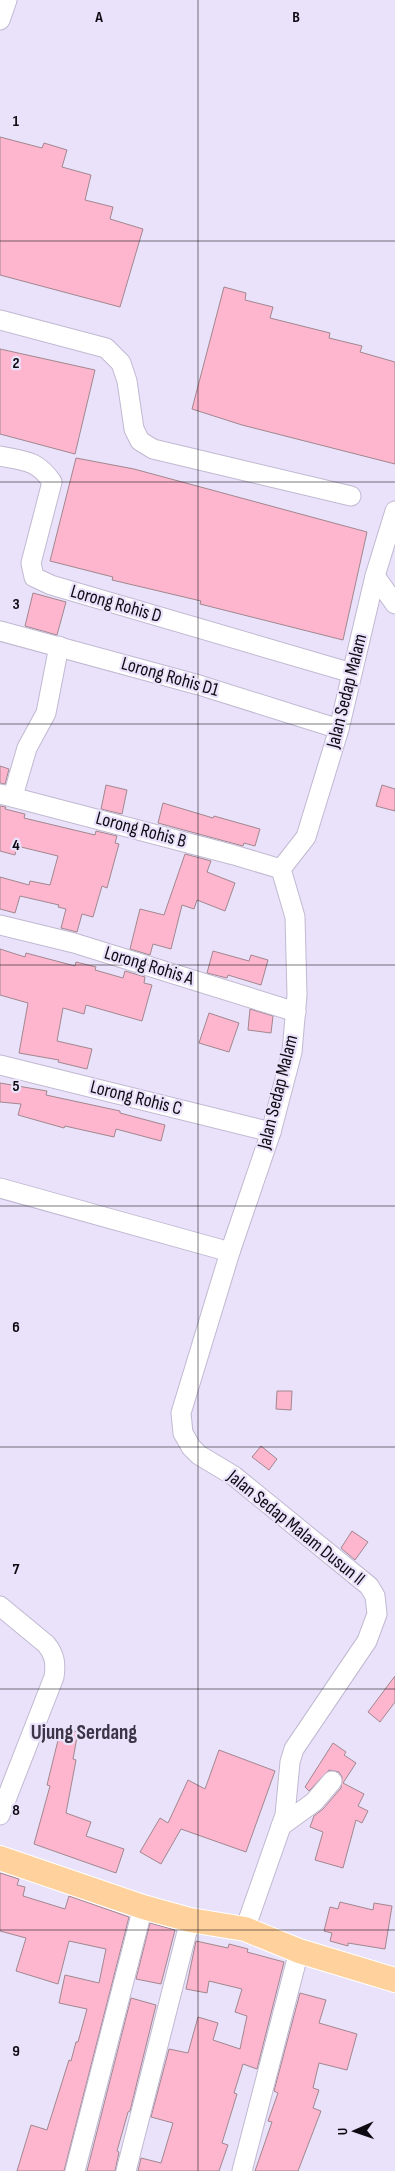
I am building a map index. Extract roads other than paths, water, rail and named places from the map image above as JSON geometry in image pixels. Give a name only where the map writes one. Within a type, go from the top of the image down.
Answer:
[{"type":"main road","points":[[0,1858],[143,1907],[190,1920],[245,1929],[299,1951],[395,1980]]},
{"type":"street","points":[[0,20],[6,0]]},
{"type":"street","points":[[0,320],[106,348],[121,363],[127,381],[134,429],[140,441],[153,449],[351,496]]},
{"type":"street","name":"Lorong Rohis D","points":[[0,456],[33,463],[44,470],[52,482],[31,563],[34,577],[51,585],[352,673]]},
{"type":"street","name":"Jalan Sedap Malam","points":[[181,1413],[230,1252],[271,1132],[292,1052],[297,994],[296,917],[281,869],[306,837],[338,729],[375,576],[395,511]]},
{"type":"street","points":[[375,576],[395,604]]},
{"type":"street","name":"Lorong Rohis D1","points":[[0,631],[199,685],[338,729]]},
{"type":"street","points":[[7,795],[27,748],[46,712],[59,646]]},
{"type":"street","name":"Lorong Rohis B","points":[[7,795],[281,869]]},
{"type":"street","name":"Lorong Rohis A","points":[[0,925],[74,943],[296,1012]]},
{"type":"street","name":"Lorong Rohis C","points":[[0,1064],[271,1132]]},
{"type":"street","points":[[0,1188],[230,1252]]},
{"type":"street","name":"Jalan Sedap Malam Dusun II","points":[[181,1413],[183,1433],[195,1451],[249,1488],[369,1586],[375,1596],[378,1614],[367,1641],[294,1749],[290,1762],[285,1815],[245,1929]]},
{"type":"street","points":[[0,1606],[46,1644],[52,1651],[56,1666],[54,1677],[0,1816]]},
{"type":"street","points":[[281,1826],[314,1802],[332,1781]]},
{"type":"street","points":[[75,2171],[143,1907]]},
{"type":"street","points":[[126,2171],[190,1920]]},
{"type":"street","points":[[242,2171],[299,1951]]},
{"type":"district","name":"Ujung Serdang","points":[[84,1732]]}]
